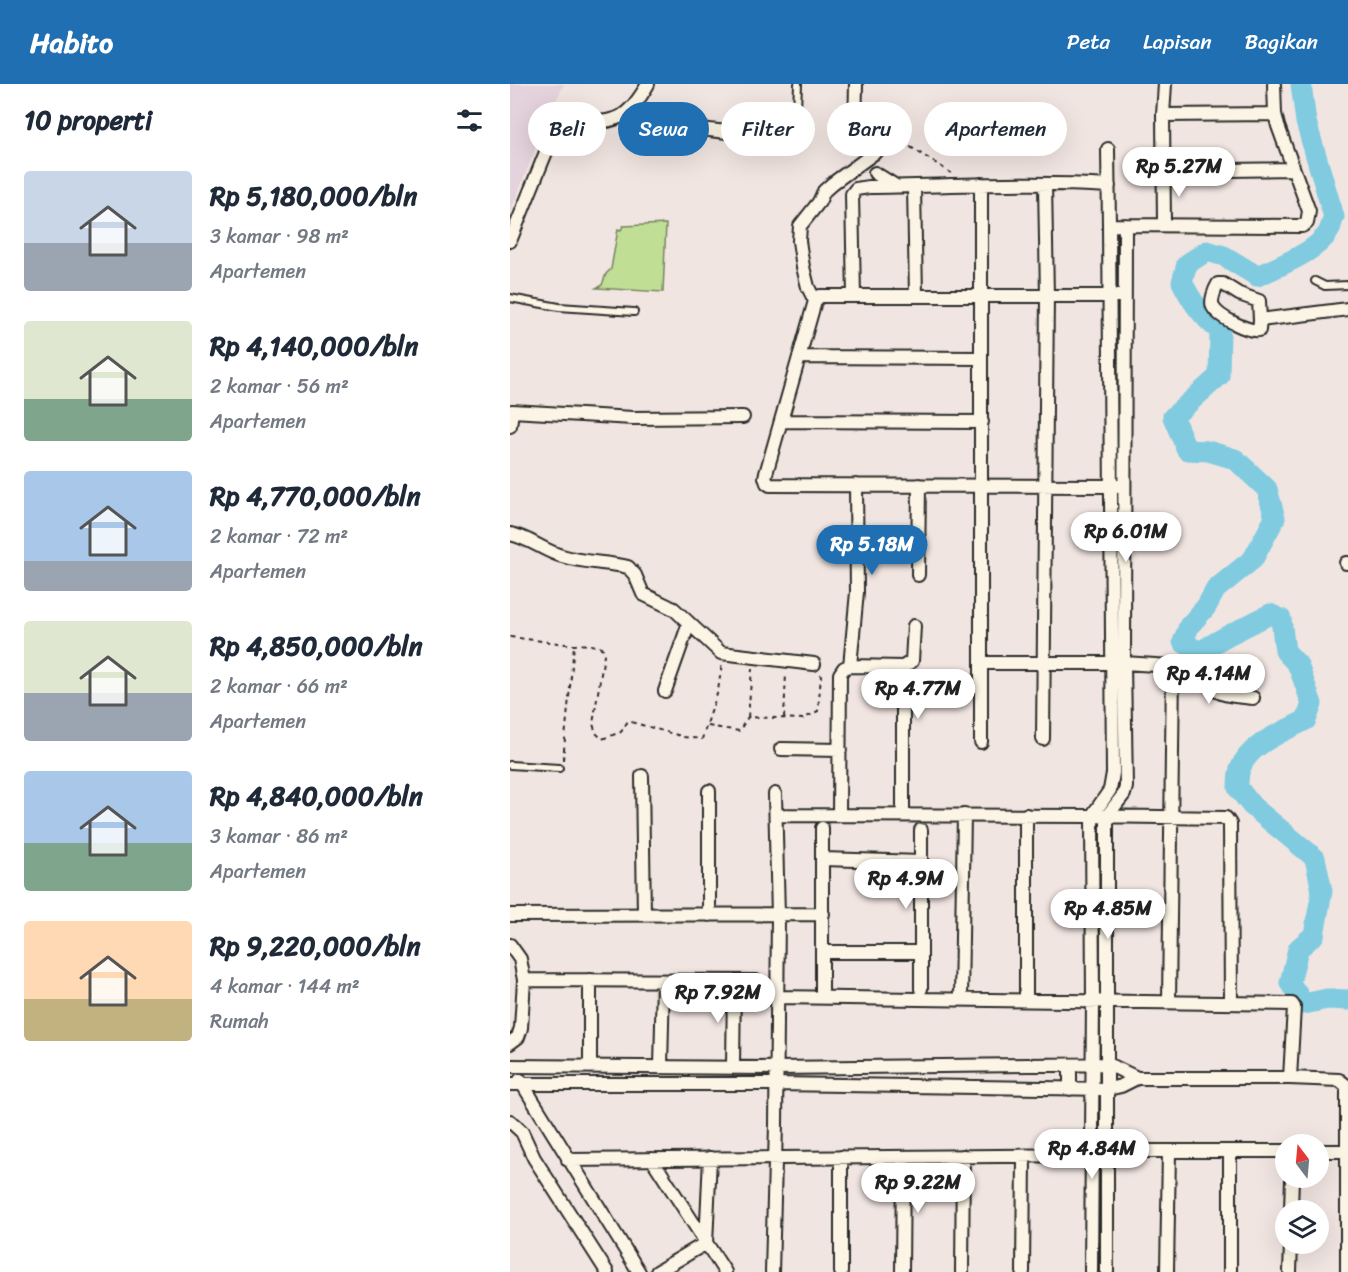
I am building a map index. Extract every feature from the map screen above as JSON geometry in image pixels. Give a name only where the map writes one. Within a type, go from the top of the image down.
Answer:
[{"type":"street","points":[[636,102],[648,84]]},
{"type":"street","points":[[856,84],[856,102]]},
{"type":"street","points":[[1164,224],[1165,84]]},
{"type":"street","points":[[1109,225],[1280,227],[1302,226],[1307,223],[1309,210],[1275,114],[1274,84]]},
{"type":"street","points":[[1163,116],[1275,114]]},
{"type":"street","points":[[510,242],[557,125],[570,122],[606,123],[618,118]]},
{"type":"street","points":[[1107,1272],[1107,816],[1124,794],[1126,787],[1124,486],[1118,296],[1109,225],[1108,149]]},
{"type":"street","points":[[815,301],[808,287],[803,267],[799,241],[800,226],[819,202],[824,191],[870,156]]},
{"type":"street","points":[[1163,171],[1293,170]]},
{"type":"street","points":[[875,173],[896,186]]},
{"type":"street","points":[[1043,739],[1047,296],[1045,183]]},
{"type":"street","points":[[854,296],[852,194],[856,189],[862,187],[1045,183],[1109,186]]},
{"type":"street","points":[[975,184],[981,296],[981,742]]},
{"type":"street","points":[[914,187],[916,296]]},
{"type":"street","points":[[1091,1272],[1092,816],[1112,784],[1111,486],[1118,296],[1125,225]]},
{"type":"street","points":[[1218,284],[1223,284],[1246,297],[1259,301],[1260,320],[1259,330],[1254,331],[1237,325],[1214,309],[1212,302],[1218,284]]},
{"type":"street","points":[[1118,296],[820,296],[815,301],[765,477],[767,483],[1124,486]]},
{"type":"street","points":[[1260,320],[1348,309]]},
{"type":"street","points":[[800,357],[981,358]]},
{"type":"street","points":[[510,426],[512,411],[633,418],[743,417]]},
{"type":"street","points":[[781,421],[982,422]]},
{"type":"street","points":[[850,666],[857,592],[856,485]]},
{"type":"street","points":[[918,575],[919,485]]},
{"type":"street","points":[[510,534],[517,535],[560,556],[628,567],[635,575],[642,594],[674,609],[716,650],[724,654],[814,664]]},
{"type":"street","points":[[665,691],[689,623]]},
{"type":"street","points":[[839,814],[840,677],[842,670],[850,666],[903,667],[912,661],[914,626]]},
{"type":"street","points":[[981,663],[1168,665],[1173,669],[1189,669],[1196,672],[1216,691],[1253,698]]},
{"type":"street","points":[[903,667],[903,815]]},
{"type":"street","points":[[1169,1002],[1173,669]]},
{"type":"street","points":[[781,749],[840,750]]},
{"type":"street","points":[[642,776],[644,915]]},
{"type":"street","points":[[709,791],[709,915]]},
{"type":"street","points":[[772,1272],[778,916],[776,794]]},
{"type":"street","points":[[777,815],[1222,818],[1228,821],[1231,1002]]},
{"type":"street","points":[[961,999],[964,815]]},
{"type":"street","points":[[1026,815],[1026,1000]]},
{"type":"street","points":[[822,828],[822,990]]},
{"type":"street","points":[[921,830],[921,989]]},
{"type":"street","points":[[823,859],[922,862]]},
{"type":"street","points":[[510,915],[778,916],[823,914]]},
{"type":"street","points":[[510,945],[520,959],[524,980],[521,1028],[518,1037],[510,1043]]},
{"type":"street","points":[[822,952],[921,952]]},
{"type":"street","points":[[524,980],[756,981]]},
{"type":"street","points":[[590,980],[590,1067]]},
{"type":"street","points":[[661,1067],[663,981]]},
{"type":"street","points":[[733,1068],[734,981]]},
{"type":"street","points":[[776,997],[1231,1002],[1293,1005],[1290,1078]]},
{"type":"street","points":[[639,1272],[568,1160],[516,1084],[510,1065],[776,1068],[1108,1064],[1137,1078],[1340,1080],[1347,1086],[1347,1272]]},
{"type":"street","points":[[1070,1065],[1070,1089]]},
{"type":"street","points":[[516,1084],[776,1084],[1108,1089],[1121,1086],[1137,1078]]},
{"type":"street","points":[[510,1121],[522,1132],[534,1158],[607,1272]]},
{"type":"street","points":[[1107,1151],[1275,1151]]},
{"type":"street","points":[[1167,1272],[1169,1151]]},
{"type":"street","points":[[1230,1151],[1230,1272]]},
{"type":"street","points":[[1329,1151],[1347,1151]]},
{"type":"street","points":[[568,1160],[1092,1155]]},
{"type":"street","points":[[962,1272],[963,1156]]},
{"type":"street","points":[[1023,1272],[1024,1156]]},
{"type":"street","points":[[841,1157],[841,1272]]},
{"type":"street","points":[[902,1272],[903,1157]]},
{"type":"street","points":[[706,1243],[710,1158]]},
{"type":"street","points":[[652,1159],[724,1272]]},
{"type":"street","points":[[657,1272],[706,1243]]},
{"type":"street","points":[[1290,1272],[1291,1254]]},
{"type":"lane","points":[[797,102],[798,84]]},
{"type":"lane","points":[[1315,281],[1326,286],[1348,285]]},
{"type":"lane","points":[[510,298],[559,307],[634,312]]},
{"type":"lane","points":[[510,765],[560,768]]},
{"type":"path","points":[[912,147],[975,184]]},
{"type":"path","points":[[510,637],[591,645],[603,649],[593,724],[596,733],[602,739],[621,732],[628,721],[684,737],[702,739],[718,691],[724,654]]},
{"type":"path","points":[[560,768],[564,757],[574,645]]},
{"type":"path","points":[[708,726],[739,731],[748,717],[753,658]]},
{"type":"path","points":[[784,718],[787,661]]},
{"type":"path","points":[[748,717],[803,719],[818,711],[821,676],[814,664]]},
{"type":"shaded area","points":[[510,84],[564,84],[555,102],[528,102],[528,156],[533,156],[510,213]]},
{"type":"green space","points":[[666,224],[663,292],[596,288],[602,285],[606,274],[611,269],[618,229],[621,230],[623,226]]},
{"type":"waterway","points":[[1301,84],[1306,122],[1334,217],[1329,231],[1307,252],[1257,276],[1224,256],[1207,251],[1187,264],[1182,282],[1198,308],[1220,331],[1219,376],[1173,417],[1187,450],[1208,451],[1235,459],[1267,489],[1275,518],[1253,559],[1216,589],[1206,607],[1189,626],[1183,642],[1199,652],[1270,614],[1281,619],[1285,651],[1298,665],[1312,704],[1306,720],[1268,740],[1251,752],[1240,769],[1238,788],[1252,806],[1315,858],[1322,891],[1314,935],[1298,949],[1290,983],[1304,1004],[1327,999],[1348,1000]]}]
